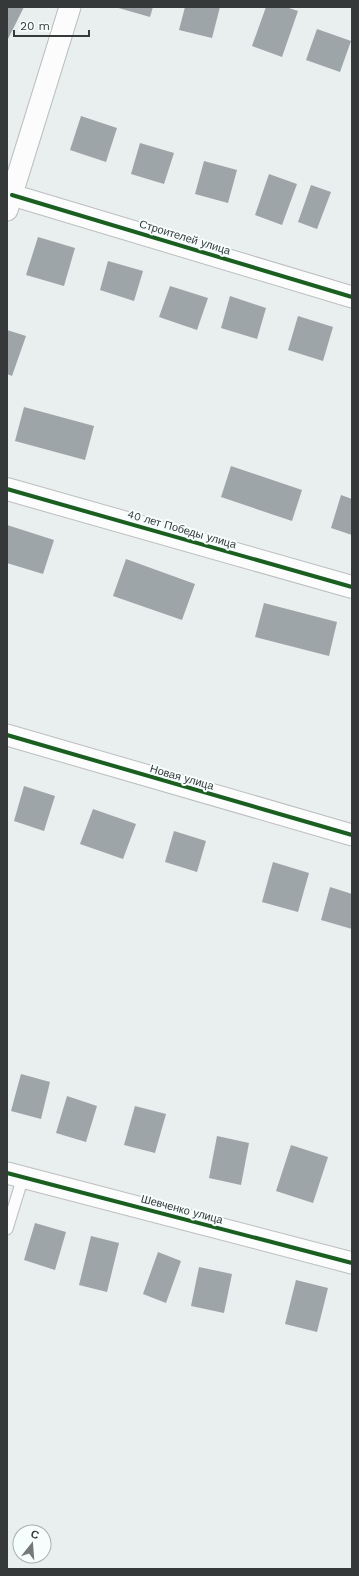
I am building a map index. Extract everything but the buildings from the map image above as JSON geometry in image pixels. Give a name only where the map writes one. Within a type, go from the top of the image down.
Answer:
[{"type":"street","points":[[10,202],[70,7]]},
{"type":"street","name":"Строителей улица","points":[[10,202],[352,297]]},
{"type":"street","name":"40 лет Победы улица","points":[[7,488],[352,587]]},
{"type":"street","name":"Новая улица","points":[[7,735],[352,835]]},
{"type":"street","name":"Шевченко улица","points":[[15,1175],[352,1263]]},
{"type":"lane","points":[[7,1229],[15,1175]]},
{"type":"cycle path","points":[[12,195],[352,297]]},
{"type":"cycle path","points":[[7,489],[352,587]]},
{"type":"cycle path","points":[[7,735],[352,835]]},
{"type":"cycle path","points":[[7,1173],[352,1263]]}]
